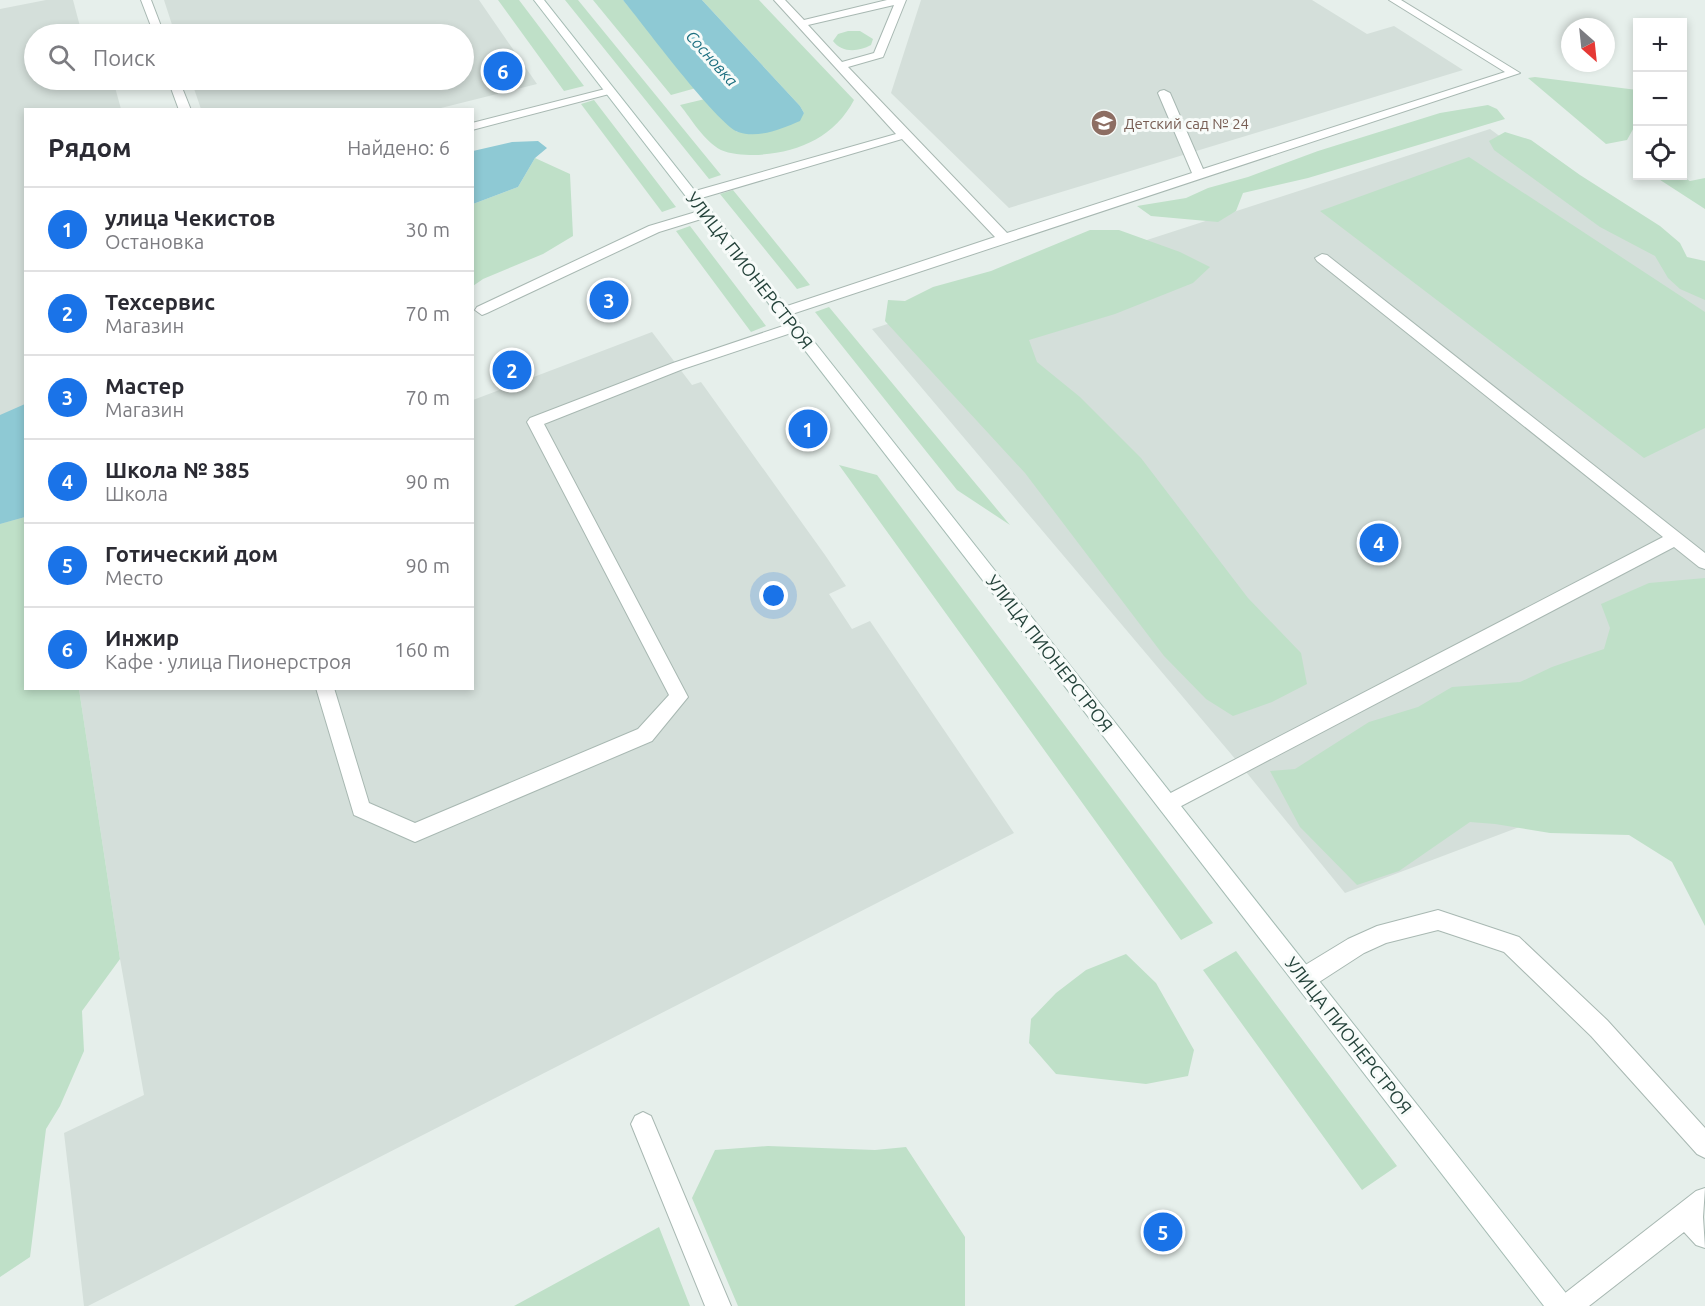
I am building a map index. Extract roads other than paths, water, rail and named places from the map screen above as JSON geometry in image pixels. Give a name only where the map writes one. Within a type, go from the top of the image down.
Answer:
[{"type":"street","points":[[146,0],[155,24]]},
{"type":"street","name":"УЛИЦА ПИОНЕРСТРОЯ","points":[[539,0],[1560,1306]]},
{"type":"street","points":[[779,0],[904,135],[1003,237]]},
{"type":"street","points":[[801,24],[901,0]]},
{"type":"street","points":[[840,66],[879,55],[901,0]]},
{"type":"street","points":[[783,312],[1003,237],[1200,176],[1514,73],[1394,0]]},
{"type":"street","points":[[178,90],[184,108]]},
{"type":"street","points":[[474,126],[609,91]]},
{"type":"street","points":[[1164,93],[1200,176]]},
{"type":"street","points":[[693,196],[904,135]]},
{"type":"street","points":[[482,310],[654,229],[706,213]]},
{"type":"street","points":[[1322,258],[1705,562]]},
{"type":"street","points":[[326,690],[362,809],[415,833],[645,735],[679,697],[535,422],[678,366],[795,327]]},
{"type":"street","points":[[1168,804],[1674,539]]},
{"type":"street","points":[[1305,978],[1356,946],[1384,933],[1438,920],[1511,944],[1599,1028],[1705,1146]]},
{"type":"street","points":[[643,1124],[718,1306]]},
{"type":"street","points":[[1569,1306],[1705,1200]]},
{"type":"street","points":[[1685,1216],[1705,1236]]},
{"type":"water","name":"Сосновка","points":[[623,0],[702,0],[800,106],[804,113],[800,121],[761,134],[738,132],[728,125],[697,93]]},
{"type":"water","points":[[538,141],[547,148],[535,158],[518,187],[474,204],[474,151],[512,142]]},
{"type":"water","points":[[24,404],[24,517],[0,524],[0,415]]},
{"type":"place","name":"Инжир","points":[[503,71]]},
{"type":"place","name":"Детский сад № 24","points":[[1104,123]]},
{"type":"place","name":"Мастер","points":[[609,300]]},
{"type":"place","name":"Техсервис","points":[[512,370]]},
{"type":"place","name":"улица Чекистов","points":[[808,429]]},
{"type":"place","name":"Школа № 385","points":[[1379,543]]},
{"type":"place","name":"Готический дом","points":[[1163,1232]]}]
